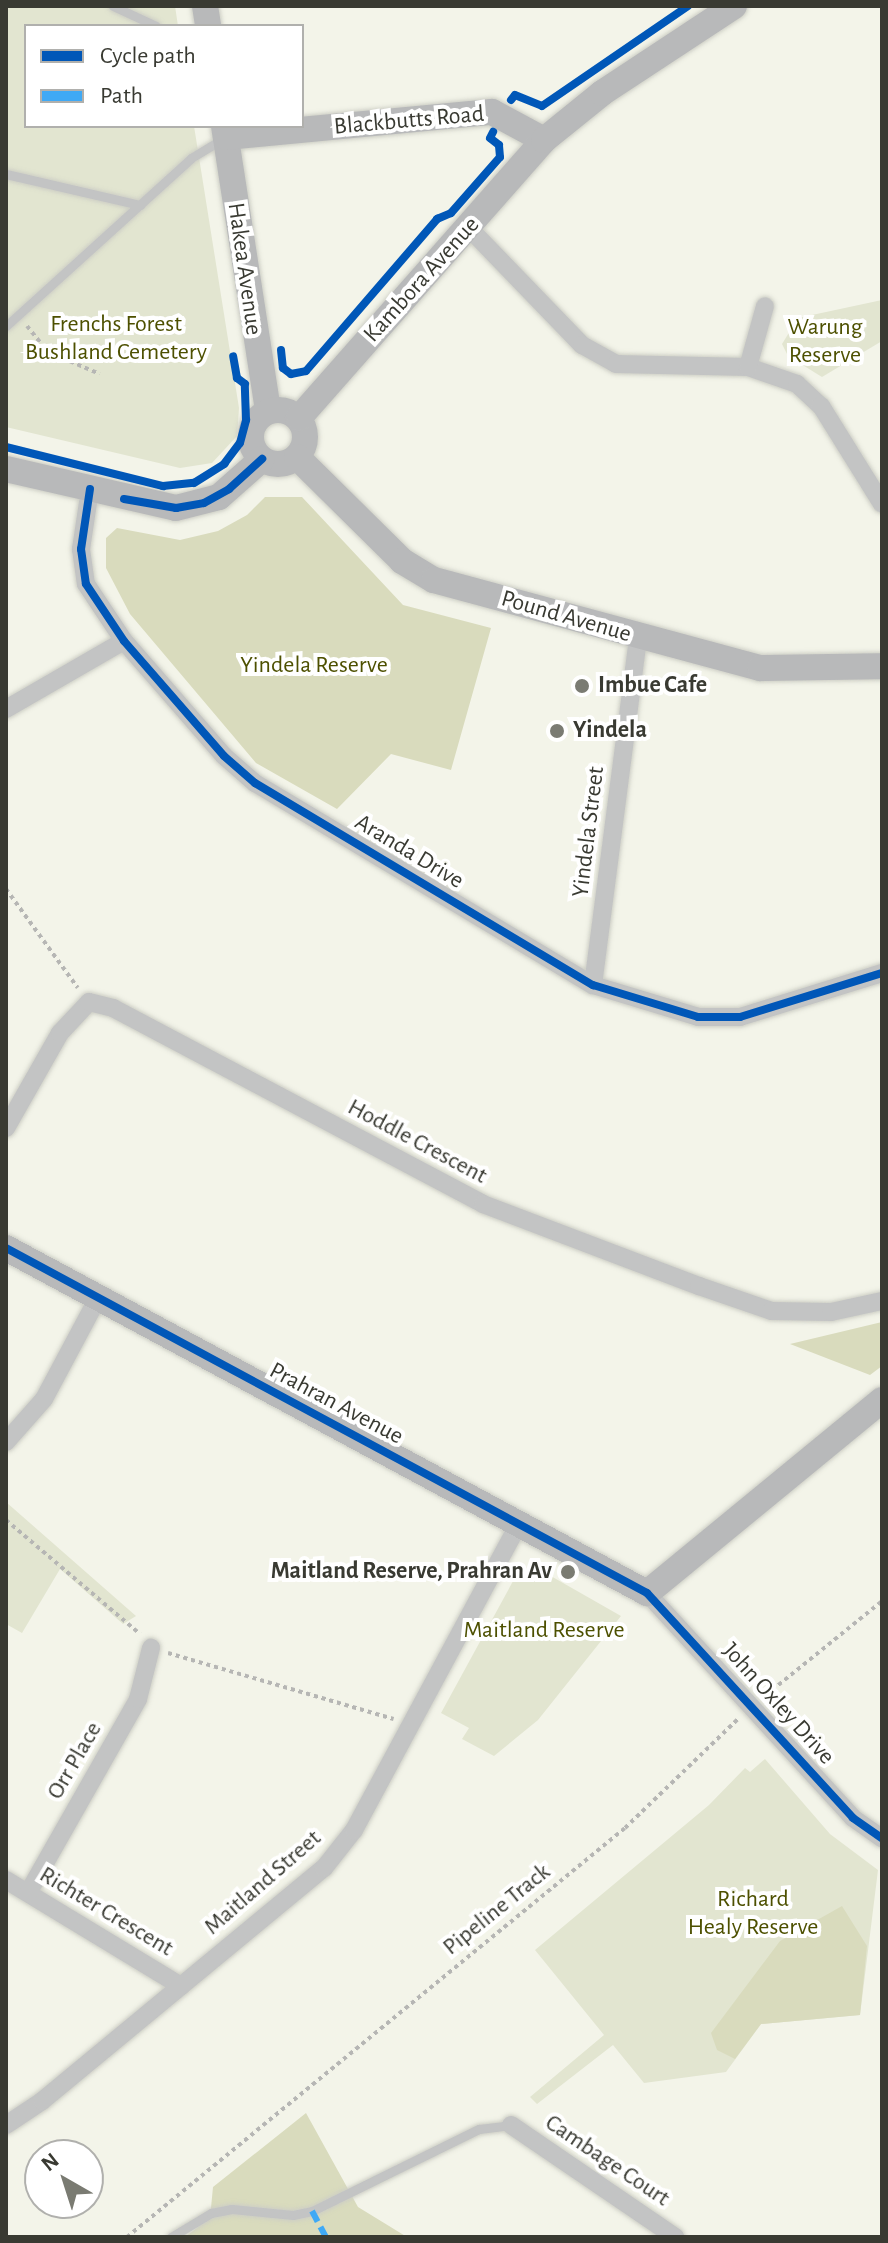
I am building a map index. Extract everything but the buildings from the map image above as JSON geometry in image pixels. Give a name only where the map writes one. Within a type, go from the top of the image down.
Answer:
[{"type":"street","points":[[544,140],[602,93],[734,6]]},
{"type":"street","name":"Blackbutts Road","points":[[304,126],[492,112],[544,140]]},
{"type":"street","name":"Blackbutts Road","points":[[225,132],[278,128]]},
{"type":"street","name":"Hakea Avenue","points":[[225,132],[268,411]]},
{"type":"street","name":"Kambora Avenue","points":[[299,418],[544,140]]},
{"type":"street","points":[[469,228],[582,345],[616,364],[748,367],[797,384],[821,406],[882,504]]},
{"type":"street","points":[[748,367],[765,306]]},
{"type":"street","points":[[284,410],[299,418],[306,442],[297,457],[280,464],[262,459],[251,438],[255,422],[268,411],[284,410]]},
{"type":"street","name":"Pound Avenue","points":[[297,457],[402,561],[434,580],[760,668],[882,666]]},
{"type":"street","points":[[6,469],[158,506],[191,506],[219,497],[262,459]]},
{"type":"street","name":"Aranda Drive","points":[[90,489],[81,549],[86,584],[124,641],[224,756],[255,783],[593,985],[698,1017],[740,1017],[882,973]]},
{"type":"street","name":"Yindela Street","points":[[593,985],[638,637]]},
{"type":"street","points":[[6,709],[124,641]]},
{"type":"street","points":[[6,1128],[60,1033],[89,1002]]},
{"type":"street","name":"Hoddle Crescent","points":[[89,1002],[113,1008],[483,1204],[699,1286],[771,1311],[831,1312],[882,1301]]},
{"type":"street","name":"Prahran Avenue","points":[[6,1248],[647,1593]]},
{"type":"street","points":[[6,1442],[44,1399],[98,1298]]},
{"type":"street","points":[[647,1593],[882,1400]]},
{"type":"street","name":"Maitland Street","points":[[6,2125],[324,1868],[354,1830],[408,1723],[518,1526]]},
{"type":"street","name":"John Oxley Drive","points":[[647,1593],[753,1705],[853,1818],[882,1838]]},
{"type":"street","name":"Orr Place","points":[[28,1893],[138,1699],[151,1648]]},
{"type":"street","name":"Richter Crescent","points":[[6,1880],[181,1986]]},
{"type":"street","name":"Cambage Court","points":[[511,2125],[675,2237]]},
{"type":"lane","points":[[113,6],[152,24]]},
{"type":"lane","points":[[6,326],[191,158],[225,132]]},
{"type":"lane","points":[[6,174],[140,205]]},
{"type":"lane","points":[[171,2237],[211,2213],[232,2209],[293,2215],[312,2211],[479,2129],[511,2125]]},
{"type":"path","points":[[18,315],[48,352],[100,374]]},
{"type":"path","points":[[6,889],[89,1002]]},
{"type":"path","points":[[6,1520],[129,1620],[151,1648],[408,1723]]},
{"type":"green space","name":"Frenchs Forest Bushland Cemetery","points":[[6,6],[175,6],[178,24],[24,24],[24,128],[194,128],[239,408],[237,436],[212,463],[180,468],[6,427]]},
{"type":"green space","name":"Warung Reserve","points":[[882,300],[882,341],[822,377],[788,356],[782,344],[798,318]]},
{"type":"green space","name":"Yindela Reserve","points":[[265,497],[302,497],[403,605],[491,628],[451,770],[391,754],[337,809],[256,763],[130,614],[106,568],[106,538],[117,528],[180,540],[218,531],[247,515]]},
{"type":"green space","points":[[882,1322],[882,1366],[870,1375],[790,1344]]},
{"type":"green space","points":[[6,1502],[136,1616],[123,1624],[60,1569],[22,1633],[6,1624]]},
{"type":"green space","name":"Maitland Reserve","points":[[535,1567],[621,1616],[538,1720],[494,1756],[462,1739],[469,1728],[441,1713],[518,1572]]},
{"type":"green space","name":"Richard Healy Reserve","points":[[765,1759],[830,1834],[878,1870],[860,2015],[761,2024],[726,2072],[644,2083],[613,2045],[537,2104],[530,2097],[604,2035],[535,1950],[709,1805],[745,1768],[750,1772]]},
{"type":"green space","points":[[842,1906],[867,1946],[860,2015],[761,2024],[735,2059],[717,2050],[711,2033],[780,1941]]},
{"type":"green space","points":[[306,2113],[358,2207],[407,2237],[185,2237],[210,2218],[213,2187]]},
{"type":"marked path","points":[[312,2211],[326,2237]]},
{"type":"cycle path","points":[[511,100],[515,95],[542,106],[688,6]]},
{"type":"cycle path","points":[[281,350],[283,368],[291,374],[306,371],[437,219],[451,213],[500,157],[499,145],[490,138],[493,132]]},
{"type":"cycle path","points":[[6,447],[163,486],[194,483],[224,464],[240,443],[246,420],[245,384],[237,378],[233,356]]},
{"type":"cycle path","points":[[124,499],[176,508],[204,503],[229,489],[262,459]]},
{"type":"cycle path","points":[[90,489],[81,549],[86,584],[124,641],[224,756],[255,783],[593,985],[698,1017],[740,1017],[882,973]]},
{"type":"cycle path","points":[[6,1248],[647,1593],[853,1818],[882,1838]]},
{"type":"place","name":"Imbue Cafe","points":[[582,686]]},
{"type":"place","name":"Yindela","points":[[557,731]]},
{"type":"place","name":"Maitland Reserve, Prahran Av","points":[[568,1572]]}]
